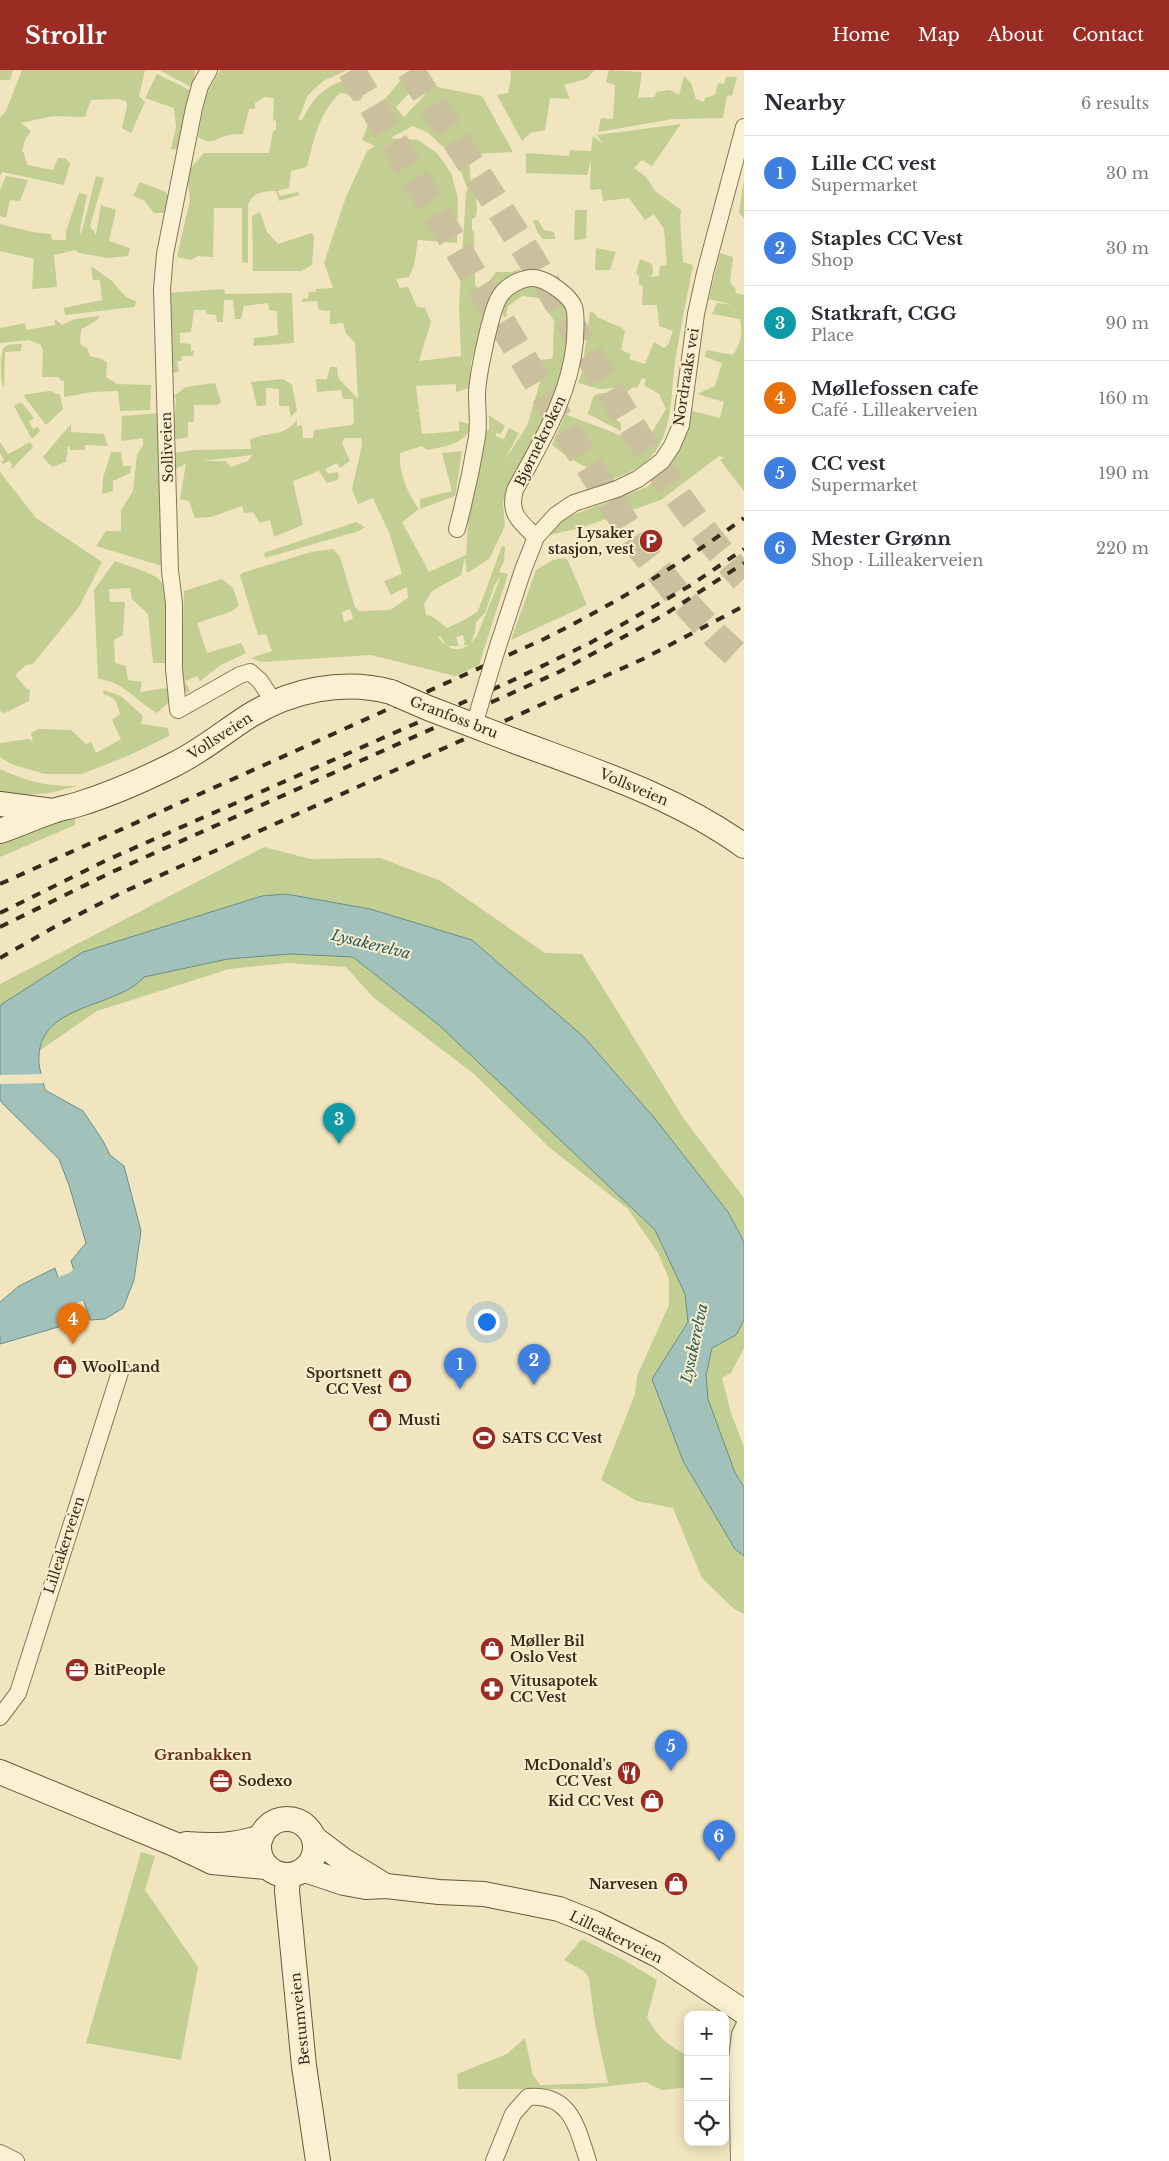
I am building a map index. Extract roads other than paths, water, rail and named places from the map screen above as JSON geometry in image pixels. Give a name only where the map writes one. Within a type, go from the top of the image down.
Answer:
[{"type":"main road","name":"Vollsveien","points":[[0,831],[118,790],[175,764],[250,715],[274,702],[306,692],[338,687],[367,687],[391,692]]},
{"type":"main road","name":"Granfoss bru","points":[[391,692],[517,742]]},
{"type":"main road","name":"Vollsveien","points":[[517,742],[646,791],[700,817],[744,846]]},
{"type":"main road","name":"Vollsveien","points":[[0,804],[53,811]]},
{"type":"main road","points":[[0,1772],[174,1844],[212,1862],[266,1867]]},
{"type":"main road","points":[[280,1820],[294,1820],[306,1826],[314,1838],[315,1852],[310,1865],[296,1873],[272,1872],[266,1867],[259,1852],[261,1837],[268,1826],[280,1820]]},
{"type":"main road","points":[[174,1844],[220,1846],[246,1842],[261,1837]]},
{"type":"main road","name":"Lilleakerveien","points":[[314,1838],[343,1860],[386,1886]]},
{"type":"main road","name":"Lilleakerveien","points":[[296,1873],[366,1887],[386,1886],[439,1892],[484,1894],[559,1909],[594,1923],[658,1956],[744,2012]]},
{"type":"main road","name":"Bestumveien","points":[[296,1873],[287,1891],[304,2066],[321,2159]]},
{"type":"street","name":"Solliveien","points":[[209,70],[200,86],[194,108],[165,254],[162,289],[170,571],[174,603],[174,669],[178,710],[240,675],[250,672],[260,681],[274,702]]},
{"type":"street","name":"Nordraaks vei","points":[[474,725],[523,570],[536,537],[556,515],[574,503],[617,489],[638,479],[662,461],[672,446],[681,426],[696,314],[705,273],[744,127]]},
{"type":"street","name":"Bjørnekroken","points":[[456,529],[477,435],[477,393],[493,310],[500,296],[510,286],[531,278],[540,279],[559,289],[574,306],[576,328],[571,372],[564,394],[551,424],[515,490],[512,502],[516,515],[536,537]]},
{"type":"street","name":"Lilleakerveien","points":[[0,1717],[18,1693],[121,1369]]},
{"type":"street","points":[[739,2161],[737,2059],[740,2034],[744,2026]]},
{"type":"street","points":[[494,2161],[514,2114],[528,2097],[537,2096],[551,2098],[569,2112],[588,2161]]},
{"type":"street","points":[[0,2153],[16,2161]]},
{"type":"water","points":[[286,894],[370,909],[472,940],[584,1037],[656,1120],[728,1212],[744,1242],[744,1320],[736,1335],[712,1348],[706,1375],[708,1399],[735,1473],[744,1487],[744,1556],[735,1549],[683,1461],[652,1379],[688,1322],[685,1294],[655,1230],[440,1026],[353,957],[290,954],[228,959],[144,977],[132,987],[117,995],[66,1016],[53,1026],[43,1039],[39,1060],[45,1090],[83,1111],[110,1155],[124,1166],[141,1231],[134,1280],[123,1308],[105,1319],[90,1320],[71,1261],[86,1243],[69,1185],[59,1159],[0,1099],[0,1007],[83,952],[262,896]]},
{"type":"water","points":[[55,1268],[72,1323],[0,1344],[0,1302],[19,1286]]},
{"type":"waterway","name":"Lysakerelva","points":[[0,1320],[82,1284],[105,1252]]},
{"type":"tunnel","points":[[351,70],[561,422],[642,550],[678,595],[715,635],[744,662]]},
{"type":"tunnel","points":[[410,70],[528,254],[648,452],[693,517],[744,579]]},
{"type":"railway","points":[[0,884],[544,639],[647,583],[744,518]]},
{"type":"railway","points":[[0,913],[107,860],[507,683],[590,643],[691,585],[744,549]]},
{"type":"railway","points":[[0,927],[112,872],[559,672],[664,615],[744,563]]},
{"type":"railway","points":[[0,958],[58,925],[121,893],[643,659],[744,606]]},
{"type":"place","name":"Lysaker stasjon, vest","points":[[651,541]]},
{"type":"place","name":"Statkraft, CGG","points":[[339,1144]]},
{"type":"place","name":"Møllefossen cafe","points":[[73,1344]]},
{"type":"place","name":"WoolLand","points":[[65,1367]]},
{"type":"place","name":"Sportsnett CC Vest","points":[[400,1381]]},
{"type":"place","name":"Staples CC Vest","points":[[534,1385]]},
{"type":"place","name":"Lille CC vest","points":[[460,1389]]},
{"type":"place","name":"Musti","points":[[380,1420]]},
{"type":"place","name":"SATS CC Vest","points":[[484,1438]]},
{"type":"place","name":"Møller Bil Oslo Vest","points":[[492,1649]]},
{"type":"place","name":"BitPeople","points":[[77,1670]]},
{"type":"place","name":"Vitusapotek CC Vest","points":[[492,1689]]},
{"type":"place","name":"CC vest","points":[[671,1771]]},
{"type":"place","name":"McDonald's CC Vest","points":[[629,1773]]},
{"type":"place","name":"Sodexo","points":[[221,1781]]},
{"type":"place","name":"Kid CC Vest","points":[[652,1801]]},
{"type":"place","name":"Mester Grønn","points":[[719,1861]]},
{"type":"place","name":"Narvesen","points":[[676,1884]]},
{"type":"district","name":"Granbakken","points":[[203,1754]]}]
